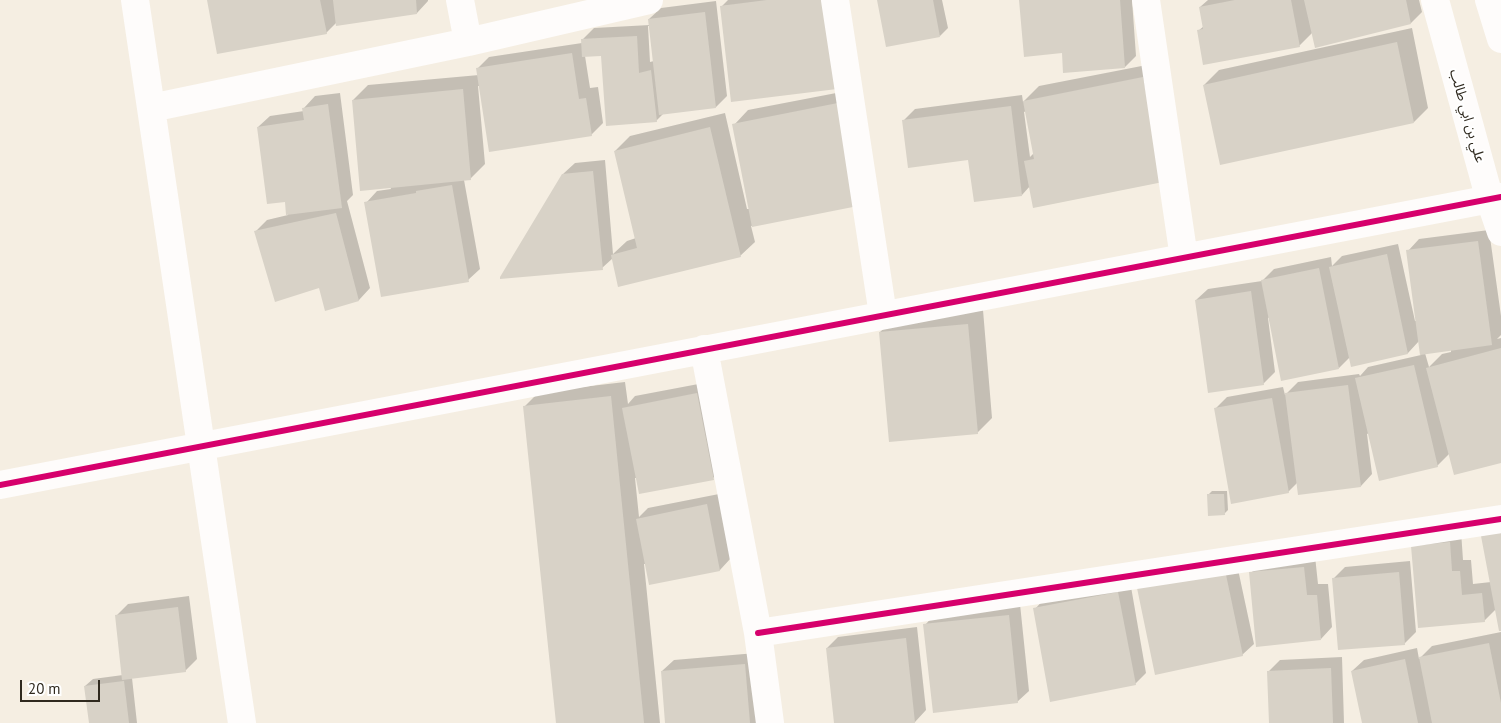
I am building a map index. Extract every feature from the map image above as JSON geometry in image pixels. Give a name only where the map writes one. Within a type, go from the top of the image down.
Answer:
[{"type":"street","points":[[135,0],[242,723]]},
{"type":"street","points":[[460,0],[468,42]]},
{"type":"street","points":[[151,108],[468,42],[649,0]]},
{"type":"street","points":[[835,0],[883,315]]},
{"type":"street","points":[[1146,0],[1184,258]]},
{"type":"street","name":"علي بن ابي طالب","points":[[1434,0],[1496,198],[1501,232]]},
{"type":"street","points":[[1489,0],[1501,39]]},
{"type":"street","points":[[0,485],[1496,198]]},
{"type":"street","points":[[704,349],[758,633],[770,723]]},
{"type":"street","points":[[758,633],[1501,519]]},
{"type":"building","points":[[207,0],[320,0],[327,34],[217,54]]},
{"type":"building","points":[[333,0],[416,0],[417,14],[336,26]]},
{"type":"building","points":[[767,0],[826,0],[837,89],[731,102],[720,6]]},
{"type":"building","points":[[877,0],[933,0],[940,37],[886,47]]},
{"type":"building","points":[[1019,0],[1120,0],[1125,68],[1063,73],[1062,53],[1024,57]]},
{"type":"building","points":[[1235,0],[1291,0],[1300,47],[1203,65],[1197,30],[1203,29],[1199,7]]},
{"type":"building","points":[[1304,0],[1406,0],[1411,24],[1315,48]]},
{"type":"building","points":[[705,12],[716,108],[659,115],[648,19]]},
{"type":"building","points":[[637,36],[639,73],[651,70],[657,122],[606,126],[601,56],[582,57],[581,39]]},
{"type":"building","points":[[1397,42],[1414,123],[1220,165],[1203,85]]},
{"type":"building","points":[[572,53],[579,99],[586,98],[592,136],[489,152],[476,68]]},
{"type":"building","points":[[1143,77],[1163,182],[1033,208],[1024,161],[1034,159],[1023,101]]},
{"type":"building","points":[[463,89],[471,180],[360,191],[352,100]]},
{"type":"building","points":[[843,102],[863,205],[752,227],[732,124]]},
{"type":"building","points":[[328,104],[342,208],[286,215],[285,202],[267,204],[257,127],[304,120],[302,108]]},
{"type":"building","points":[[1011,106],[1022,196],[974,202],[968,160],[908,168],[902,120]]},
{"type":"building","points":[[710,127],[741,257],[618,287],[611,255],[637,248],[614,151]]},
{"type":"building","points":[[593,171],[603,270],[500,279],[562,174]]},
{"type":"building","points":[[452,185],[469,282],[381,297],[364,202]]},
{"type":"building","points":[[336,213],[359,301],[325,311],[319,288],[275,302],[254,231]]},
{"type":"building","points":[[1478,241],[1492,345],[1420,355],[1406,250]]},
{"type":"building","points":[[1387,254],[1408,354],[1351,367],[1329,267]]},
{"type":"building","points":[[1319,268],[1339,369],[1281,381],[1261,280]]},
{"type":"building","points":[[1251,291],[1264,385],[1208,393],[1195,300]]},
{"type":"building","points":[[968,324],[978,434],[889,442],[879,332]]},
{"type":"building","points":[[1501,348],[1501,463],[1454,475],[1426,368]]},
{"type":"building","points":[[1414,365],[1438,467],[1379,481],[1355,378]]},
{"type":"building","points":[[1348,385],[1361,487],[1298,495],[1285,393]]},
{"type":"building","points":[[697,393],[714,480],[639,494],[622,408]]},
{"type":"building","points":[[611,396],[644,723],[556,723],[523,406]]},
{"type":"building","points":[[1272,398],[1289,493],[1231,504],[1214,408]]},
{"type":"building","points":[[1207,494],[1224,494],[1225,515],[1208,516]]},
{"type":"building","points":[[707,504],[720,571],[649,585],[636,519]]},
{"type":"building","points":[[1501,532],[1501,631],[1499,631],[1481,536]]},
{"type":"building","points":[[1450,542],[1452,571],[1460,571],[1462,595],[1482,593],[1485,622],[1418,628],[1411,546]]},
{"type":"building","points":[[1304,567],[1307,595],[1317,595],[1321,640],[1256,647],[1249,572]]},
{"type":"building","points":[[1225,570],[1243,656],[1155,675],[1137,588]]},
{"type":"building","points":[[1399,572],[1405,645],[1338,650],[1332,578]]},
{"type":"building","points":[[1118,592],[1136,685],[1050,702],[1033,608]]},
{"type":"building","points":[[178,607],[186,672],[122,680],[115,615]]},
{"type":"building","points":[[1009,615],[1018,703],[933,713],[923,624]]},
{"type":"building","points":[[906,638],[915,723],[834,723],[826,648]]},
{"type":"building","points":[[1489,643],[1501,703],[1501,723],[1432,723],[1419,657]]},
{"type":"building","points":[[1405,659],[1418,723],[1362,723],[1351,671]]},
{"type":"building","points":[[745,664],[750,723],[665,723],[661,671]]},
{"type":"building","points":[[1331,668],[1333,723],[1269,723],[1267,671]]},
{"type":"building","points":[[124,681],[129,723],[89,723],[84,686]]},
{"type":"cycle path","points":[[0,485],[1501,197]]},
{"type":"cycle path","points":[[758,633],[1501,519]]}]
